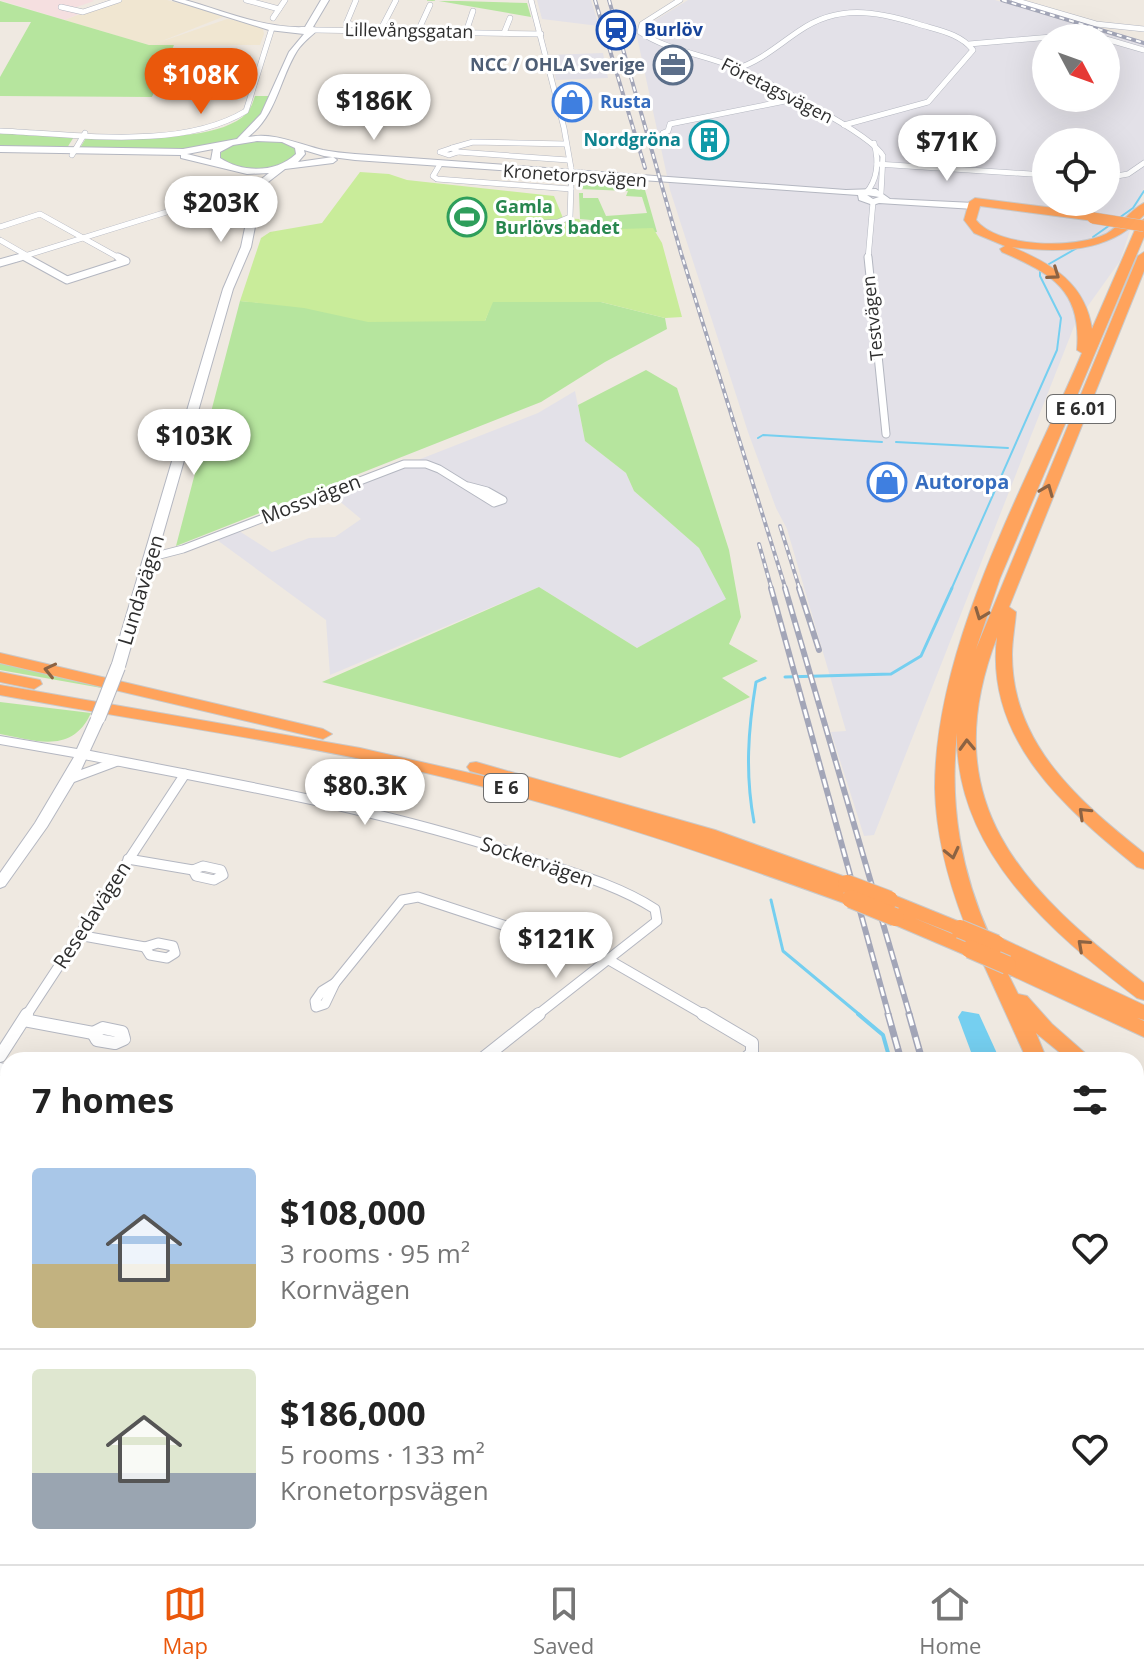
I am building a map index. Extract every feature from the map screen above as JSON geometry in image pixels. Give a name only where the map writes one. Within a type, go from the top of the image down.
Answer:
[{"type":"highway","points":[[968,204],[970,222],[982,233],[1010,243],[1044,247],[1075,246],[1103,240],[1124,228],[1144,207]]},
{"type":"highway","points":[[968,204],[1144,224]]},
{"type":"highway","points":[[968,204],[962,223],[969,232],[1045,267],[1068,284],[1080,303],[1086,338],[1065,410]]},
{"type":"highway","name":"E 6.01","points":[[1074,1052],[1029,1013],[976,940],[949,841],[944,785],[948,720],[965,655],[1144,224]]},
{"type":"highway","name":"E 6.01","points":[[1144,256],[1018,563],[980,663],[967,714],[970,785],[983,821],[1009,864],[1050,913],[1084,947],[1144,993]]},
{"type":"highway","points":[[1132,285],[1144,268]]},
{"type":"highway","points":[[1018,563],[1002,643],[1004,682],[1013,722],[1028,750],[1055,786],[1097,826],[1144,863]]},
{"type":"highway","points":[[0,658],[323,734]]},
{"type":"highway","name":"E 6","points":[[0,677],[323,734],[538,783],[892,908],[976,940],[1144,1013]]},
{"type":"highway","name":"E 6","points":[[0,690],[229,728],[472,779],[784,868]]},
{"type":"highway","points":[[0,699],[229,728]]},
{"type":"highway","points":[[976,940],[1033,1052]]},
{"type":"highway","name":"E 6","points":[[976,940],[1007,965],[1144,1030]]},
{"type":"main road","points":[[177,0],[272,28],[307,30]]},
{"type":"main road","points":[[254,203],[252,181],[225,166],[214,155],[256,129],[267,112],[282,74],[325,0]]},
{"type":"main road","points":[[267,112],[271,126],[294,143]]},
{"type":"main road","points":[[71,153],[183,152],[265,137],[294,143]]},
{"type":"main road","name":"Kronetorpsvägen","points":[[294,143],[341,155],[440,165]]},
{"type":"main road","name":"Lundavägen","points":[[3,876],[82,754],[118,667],[232,276],[246,247],[260,183],[300,156],[300,148],[294,143]]},
{"type":"main road","points":[[0,151],[181,156],[252,171],[284,166]]},
{"type":"main road","name":"Kronetorpsvägen","points":[[284,166],[346,160],[440,165],[968,204]]},
{"type":"main road","points":[[29,745],[67,744],[82,738],[96,722]]},
{"type":"main road","points":[[0,740],[82,754]]},
{"type":"main road","points":[[66,781],[117,761]]},
{"type":"street","points":[[61,7],[85,12],[119,0]]},
{"type":"street","points":[[246,0],[279,9]]},
{"type":"street","points":[[273,18],[285,0]]},
{"type":"street","points":[[356,0],[346,24],[381,28],[396,0]]},
{"type":"street","points":[[522,224],[558,222],[570,217],[571,168],[531,0]]},
{"type":"street","name":"Företagsvägen","points":[[680,0],[642,24],[640,32],[653,41],[736,69],[874,143]]},
{"type":"street","points":[[1014,0],[1096,24],[1144,29]]},
{"type":"street","points":[[418,31],[430,5]]},
{"type":"street","points":[[466,32],[473,11]]},
{"type":"street","points":[[736,69],[764,59],[820,18],[845,12],[885,14],[960,38],[973,50],[972,55],[928,102],[844,125]]},
{"type":"street","points":[[504,33],[510,18]]},
{"type":"street","points":[[0,131],[179,134],[212,128],[236,119],[248,107],[272,28]]},
{"type":"street","name":"Lillevångsgatan","points":[[307,30],[381,28],[541,34]]},
{"type":"street","points":[[969,44],[1032,39]]},
{"type":"street","points":[[1120,43],[1144,50]]},
{"type":"street","points":[[663,133],[670,128],[670,124],[795,99]]},
{"type":"street","points":[[71,153],[82,133]]},
{"type":"street","points":[[566,144],[476,142],[453,152],[433,174],[437,179],[571,185]]},
{"type":"street","points":[[873,197],[877,164],[874,143]]},
{"type":"street","points":[[873,197],[885,164],[883,150],[874,143]]},
{"type":"street","points":[[453,152],[568,160]]},
{"type":"street","points":[[1120,175],[1144,163]]},
{"type":"street","points":[[877,164],[1032,174]]},
{"type":"street","name":"Testvägen","points":[[873,197],[867,264],[886,434]]},
{"type":"street","points":[[0,262],[186,206],[254,203]]},
{"type":"street","points":[[0,227],[40,214],[126,261],[67,280],[0,240]]},
{"type":"street","name":"Mossvägen","points":[[152,557],[183,549],[404,464],[426,464],[468,486]]},
{"type":"street","name":"Sockervägen","points":[[82,754],[294,794],[417,823],[605,885],[651,906],[657,913],[657,921],[609,960]]},
{"type":"street","name":"Resedavägen","points":[[3,1052],[185,774]]},
{"type":"street","points":[[128,859],[193,870]]},
{"type":"street","points":[[335,983],[402,900],[413,897],[609,960],[752,1043],[752,1052]]},
{"type":"street","points":[[78,935],[145,947]]},
{"type":"street","points":[[491,1052],[609,960]]},
{"type":"street","points":[[24,1020],[93,1033]]},
{"type":"shaded area","points":[[0,0],[94,1],[68,10],[79,14],[64,20]]},
{"type":"shaded area","points":[[119,0],[167,0],[225,16],[157,43],[227,19],[255,24],[263,29],[264,34],[260,45],[149,45],[64,20]]},
{"type":"shaded area","points":[[537,0],[591,0],[599,26],[542,19]]},
{"type":"shaded area","points":[[688,0],[995,0],[1074,24],[1032,24],[1032,112],[1120,112],[1120,38],[1144,45],[1144,188],[1120,261],[1075,324],[874,835],[864,836],[831,732],[846,731],[787,529],[748,432],[670,190],[636,32]]},
{"type":"shaded area","points":[[603,53],[608,78],[556,80],[549,55]]},
{"type":"shaded area","points":[[575,391],[585,441],[626,473],[634,491],[699,548],[727,599],[637,648],[539,587],[330,675],[326,620],[217,540],[239,531],[272,552],[309,538],[335,537],[361,519],[331,494],[538,413]]},
{"type":"green space","points":[[434,0],[527,3],[531,17]]},
{"type":"green space","points":[[0,1],[149,45],[174,45],[152,97],[0,96],[0,77],[31,22],[0,22]]},
{"type":"green space","points":[[255,96],[270,96],[261,120],[247,134],[228,143],[203,148],[149,151],[80,148],[86,138],[170,136],[215,130],[247,113]]},
{"type":"green space","points":[[0,133],[75,135],[67,148],[0,146]]},
{"type":"green space","points":[[275,140],[295,147],[297,153],[282,165],[247,169],[226,163],[219,157],[235,143]]},
{"type":"green space","points":[[360,172],[554,196],[563,218],[579,219],[588,230],[653,228],[662,243],[682,317],[665,318],[601,302],[493,302],[485,321],[368,322],[304,308],[240,301],[261,238],[270,232],[322,223]]},
{"type":"green space","points":[[580,182],[637,186],[634,189],[645,190],[657,232],[638,234],[609,230],[602,221],[580,219],[579,193],[583,193],[583,198],[598,198],[606,216],[647,213],[642,197],[626,196],[628,191],[578,189]]},
{"type":"green space","points":[[240,301],[485,321],[492,302],[601,302],[665,318],[667,329],[605,362],[541,402],[176,546]]},
{"type":"green space","points":[[646,370],[677,388],[729,550],[741,617],[729,644],[758,661],[722,678],[750,697],[620,758],[322,682],[539,587],[637,648],[726,599],[699,548],[634,491],[626,473],[585,441],[578,405]]},
{"type":"green space","points":[[0,663],[20,668],[175,701],[0,670]]},
{"type":"green space","points":[[0,702],[91,713],[74,735],[64,740],[40,741],[0,734]]},
{"type":"water","points":[[962,1011],[979,1014],[996,1052],[971,1052],[958,1017]]},
{"type":"waterway","points":[[1119,218],[1133,208],[1144,191]]},
{"type":"waterway","points":[[1093,237],[1110,225]]},
{"type":"waterway","points":[[1049,264],[1077,248]]},
{"type":"waterway","points":[[951,590],[1057,350],[1061,318],[1040,276],[1040,270]]},
{"type":"waterway","points":[[758,438],[763,435],[882,442]]},
{"type":"waterway","points":[[896,442],[1008,448]]},
{"type":"waterway","points":[[785,677],[891,674],[921,656],[952,588]]},
{"type":"waterway","points":[[754,822],[749,787],[749,735],[756,682],[765,678]]},
{"type":"waterway","points":[[771,900],[783,951],[861,1016]]},
{"type":"waterway","points":[[858,1014],[883,1035],[888,1052]]},
{"type":"railway","points":[[595,0],[645,168]]},
{"type":"railway","points":[[609,0],[681,253],[786,590]]},
{"type":"railway","points":[[1002,0],[1144,43]]},
{"type":"railway","points":[[780,526],[800,590]]},
{"type":"railway","points":[[759,544],[772,590]]},
{"type":"railway","points":[[771,588],[889,1016]]},
{"type":"railway","points":[[785,588],[910,1016]]},
{"type":"railway","points":[[799,588],[819,650]]},
{"type":"railway","points":[[888,1014],[899,1052]]},
{"type":"railway","points":[[909,1014],[920,1052]]},
{"type":"place","name":"Burlöv","points":[[616,30]]},
{"type":"place","name":"NCC / OHLA Sverige","points":[[673,65]]},
{"type":"place","name":"Rusta","points":[[572,102]]},
{"type":"place","name":"Nordgröna","points":[[709,140]]},
{"type":"place","name":"Gamla Burlövs badet","points":[[467,217]]},
{"type":"place","name":"Autoropa","points":[[887,482]]}]
